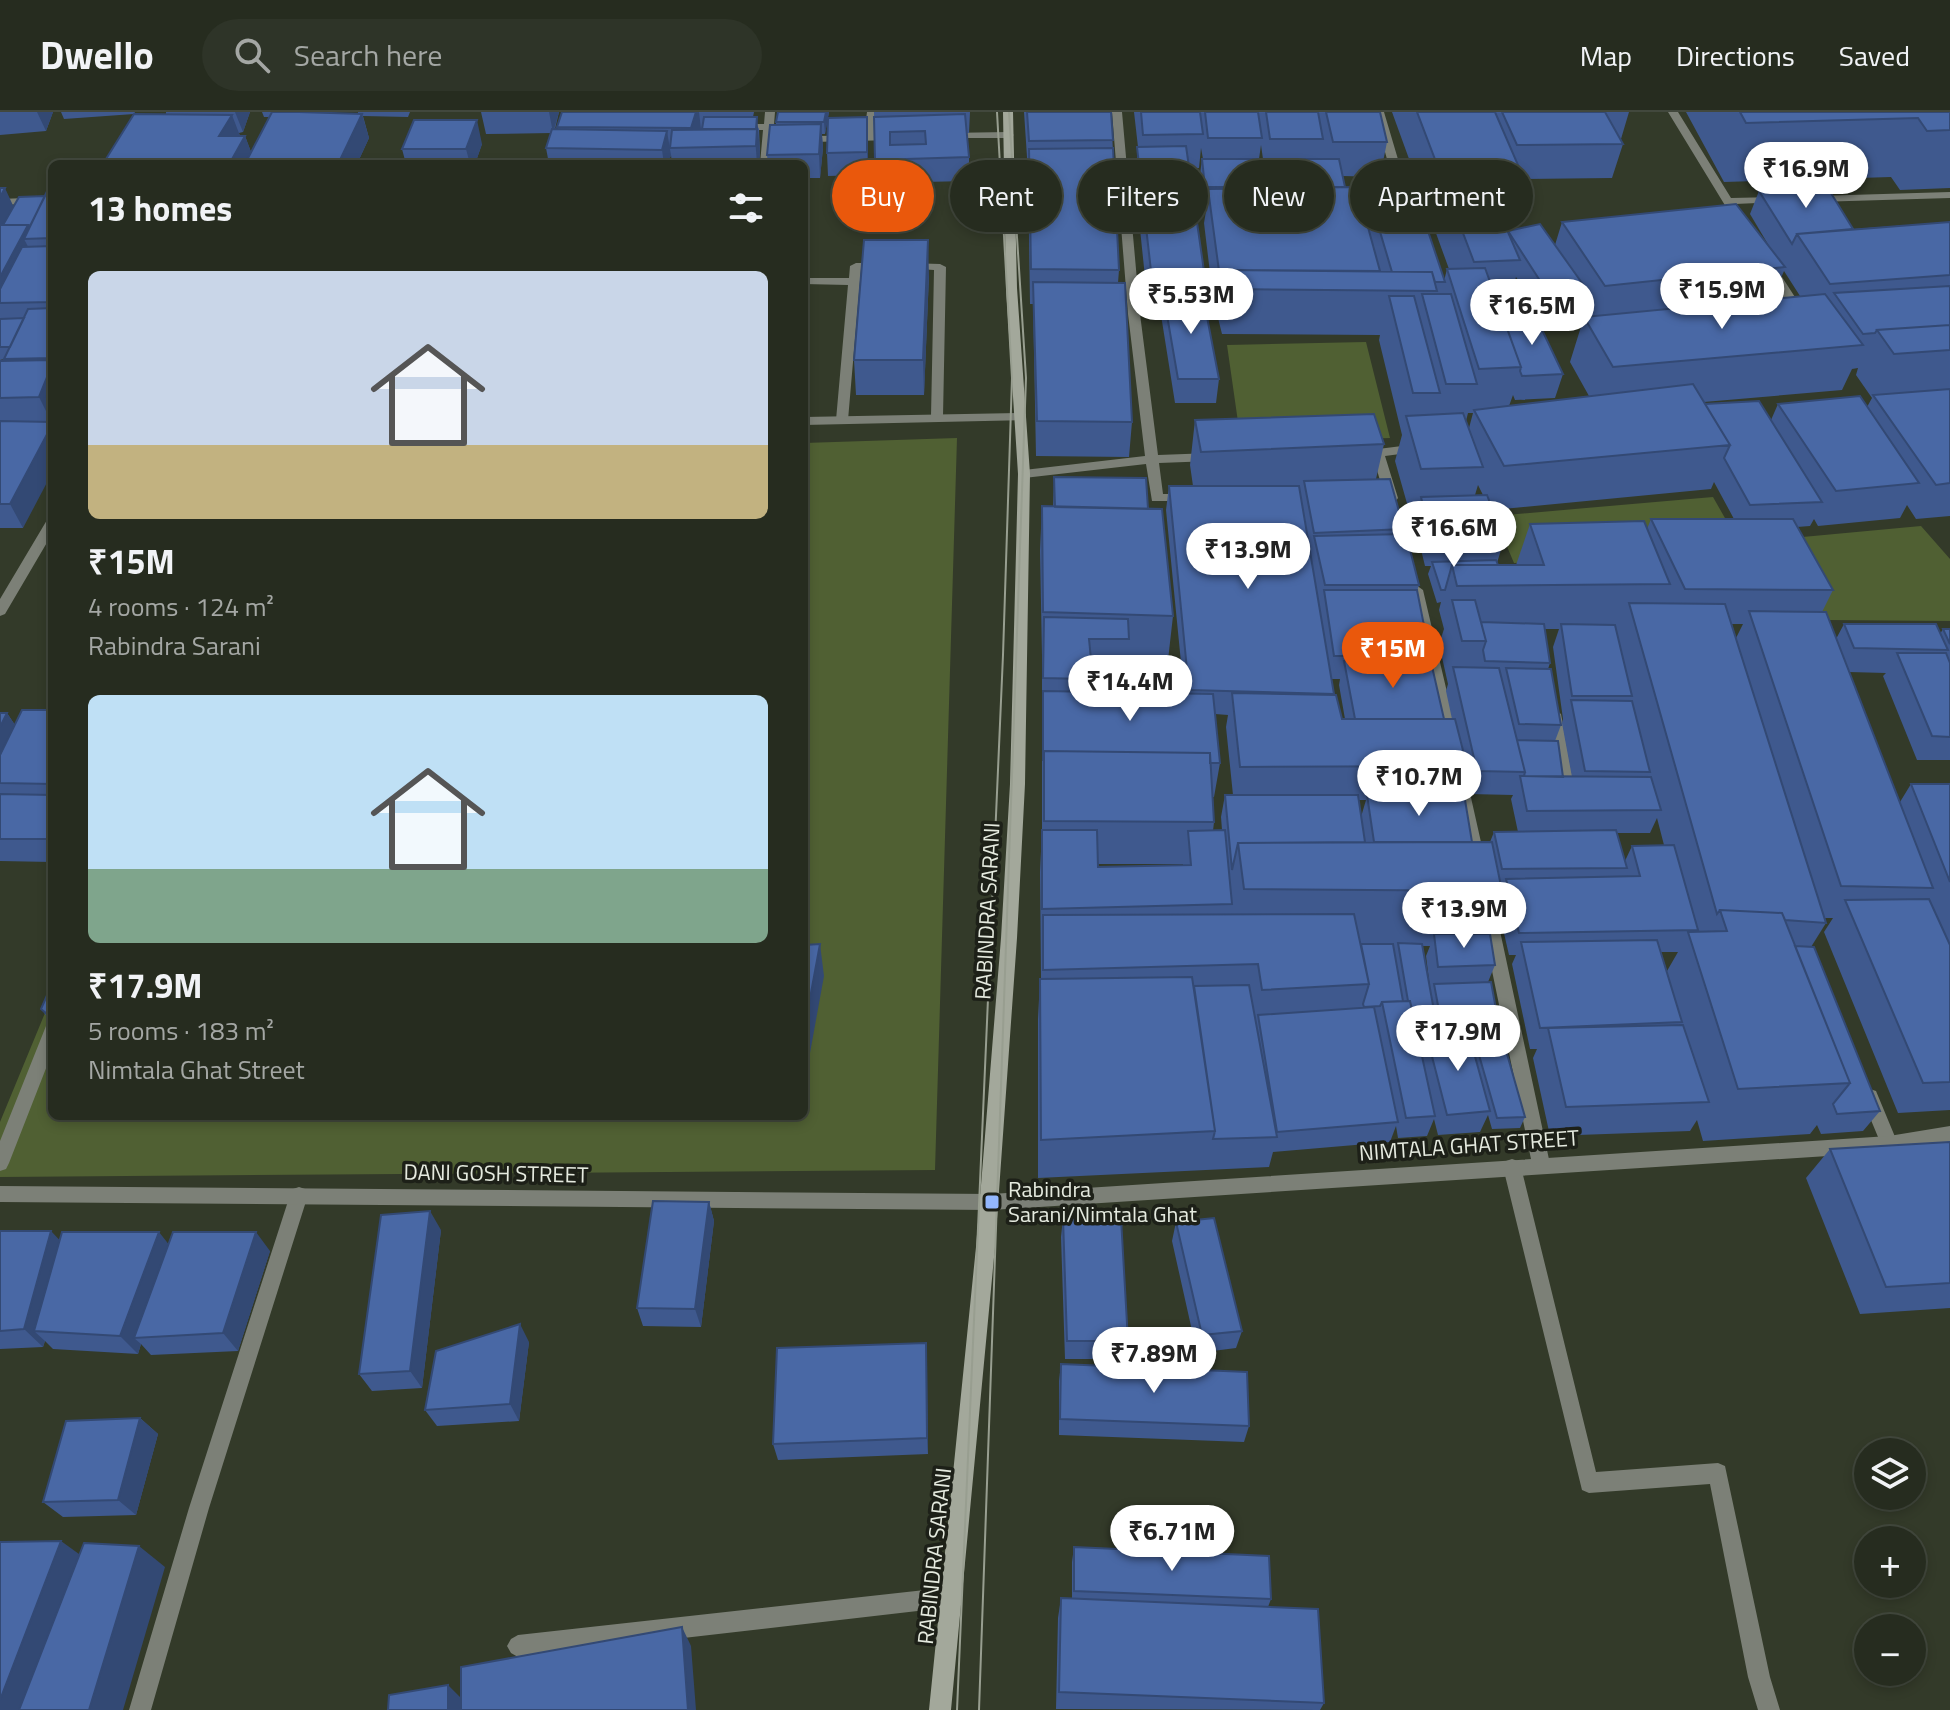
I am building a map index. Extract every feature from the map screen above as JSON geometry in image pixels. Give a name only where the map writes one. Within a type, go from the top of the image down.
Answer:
[{"type":"main road","name":"RABINDRA SARANI","points":[[940,1710],[992,1202],[1015,798],[1024,474],[1012,311],[1008,112]]},
{"type":"street","points":[[765,160],[770,112]]},
{"type":"street","points":[[869,138],[872,112]]},
{"type":"street","points":[[1117,112],[1134,314],[1157,498],[1204,497]]},
{"type":"street","points":[[1379,112],[1393,160]]},
{"type":"street","points":[[1673,112],[1744,228]]},
{"type":"street","points":[[722,127],[769,127]]},
{"type":"street","points":[[926,136],[1009,135]]},
{"type":"street","points":[[767,140],[912,137]]},
{"type":"street","points":[[1806,199],[1950,195]]},
{"type":"street","points":[[1727,201],[1791,199]]},
{"type":"street","points":[[0,202],[48,200]]},
{"type":"street","points":[[1761,255],[1796,308]]},
{"type":"street","points":[[842,420],[856,266],[940,267],[937,416]]},
{"type":"street","points":[[808,281],[855,282]]},
{"type":"street","points":[[808,421],[937,416],[1022,417]]},
{"type":"street","points":[[1386,498],[1370,453],[1440,446]]},
{"type":"street","points":[[1024,474],[1151,459],[1226,457]]},
{"type":"street","points":[[0,611],[48,530]]},
{"type":"street","points":[[1413,580],[1435,638],[1458,806],[1479,868]]},
{"type":"street","points":[[1552,703],[1568,795]]},
{"type":"street","points":[[1482,884],[1541,1164]]},
{"type":"street","points":[[0,1163],[48,1041]]},
{"type":"street","points":[[1861,1075],[1889,1144]]},
{"type":"street","name":"NIMTALA GHAT STREET","points":[[992,1202],[1541,1164],[1889,1144],[1950,1134]]},
{"type":"street","points":[[1512,1167],[1589,1483],[1718,1473],[1759,1677],[1769,1710]]},
{"type":"street","name":"DANI GOSH STREET","points":[[0,1194],[992,1202]]},
{"type":"street","points":[[140,1710],[199,1508],[299,1195]]},
{"type":"street","points":[[518,1646],[952,1597]]},
{"type":"green space","points":[[1366,342],[1390,438],[1241,443],[1227,345]]},
{"type":"green space","points":[[957,438],[935,1170],[0,1177],[0,1122],[48,1006],[48,1120],[808,1120],[808,443]]},
{"type":"green space","points":[[1713,497],[1742,548],[1625,559],[1514,563],[1494,516]]},
{"type":"green space","points":[[1921,526],[1950,559],[1950,621],[1827,620],[1781,539]]},
{"type":"building","points":[[272,112],[362,114],[340,160],[247,160]]},
{"type":"building","points":[[562,112],[696,112],[691,128],[557,127]]},
{"type":"building","points":[[778,112],[826,112],[824,122],[776,122]]},
{"type":"building","points":[[1027,112],[1111,112],[1113,140],[1029,141]]},
{"type":"building","points":[[1141,112],[1200,112],[1203,134],[1143,135]]},
{"type":"building","points":[[1205,112],[1258,112],[1262,138],[1208,138]]},
{"type":"building","points":[[1266,112],[1318,112],[1323,139],[1270,139]]},
{"type":"building","points":[[1326,112],[1380,112],[1387,142],[1333,142]]},
{"type":"building","points":[[1417,112],[1495,112],[1516,160],[1435,160]]},
{"type":"building","points":[[1502,112],[1605,112],[1623,144],[1517,145]]},
{"type":"building","points":[[1740,112],[1950,112],[1950,130],[1927,131],[1918,118],[1746,123]]},
{"type":"building","points":[[134,114],[232,115],[219,136],[245,136],[232,160],[106,159]]},
{"type":"building","points":[[965,114],[969,157],[875,160],[874,117]],"holes":[[[925,131],[926,144],[890,145],[890,132]]]},
{"type":"building","points":[[704,117],[757,117],[756,129],[702,129]]},
{"type":"building","points":[[867,117],[867,152],[827,153],[828,118]]},
{"type":"building","points":[[414,120],[477,120],[466,149],[402,149]]},
{"type":"building","points":[[821,124],[819,154],[767,155],[770,125]]},
{"type":"building","points":[[552,129],[667,131],[662,150],[546,148]]},
{"type":"building","points":[[757,129],[756,146],[670,148],[672,130]]},
{"type":"building","points":[[1186,146],[1188,160],[1138,160],[1137,147]]},
{"type":"building","points":[[1113,148],[1114,160],[1078,160],[1078,232],[1117,232],[1119,270],[1031,269],[1030,232],[1062,232],[1062,160],[1029,160],[1029,149]]},
{"type":"building","points":[[1339,159],[1345,187],[1334,187],[1334,160],[1224,160],[1224,187],[1208,187],[1208,160],[1202,160]]},
{"type":"building","points":[[1826,185],[1853,229],[1797,234],[1792,244],[1759,191]]},
{"type":"building","points":[[1334,187],[1350,187],[1350,232],[1369,232],[1380,271],[1219,271],[1208,189],[1224,189],[1224,232],[1334,232]]},
{"type":"building","points":[[48,189],[48,238],[24,239]]},
{"type":"building","points":[[45,196],[29,228],[28,225],[3,225],[19,197]]},
{"type":"building","points":[[1736,204],[1785,267],[1605,286],[1562,222]]},
{"type":"building","points":[[1950,222],[1950,275],[1830,284],[1797,234]]},
{"type":"building","points":[[1540,224],[1582,283],[1546,290],[1509,232],[1533,232],[1533,226]]},
{"type":"building","points":[[0,225],[28,225],[0,277]]},
{"type":"building","points":[[1147,232],[1198,232],[1204,271],[1151,271]]},
{"type":"building","points":[[1380,232],[1428,232],[1445,282],[1435,282],[1432,272],[1392,272]]},
{"type":"building","points":[[1463,232],[1508,232],[1520,260],[1474,262]]},
{"type":"building","points":[[864,240],[928,240],[923,360],[854,360]]},
{"type":"building","points":[[48,246],[48,302],[0,303],[0,289],[22,247]]},
{"type":"building","points":[[1485,268],[1521,367],[1479,369],[1447,269]]},
{"type":"building","points":[[1223,270],[1432,272],[1437,291],[1228,289]]},
{"type":"building","points":[[1033,282],[1125,283],[1132,422],[1037,421]]},
{"type":"building","points":[[1950,286],[1950,325],[1877,330],[1863,334],[1834,293]]},
{"type":"building","points":[[1202,291],[1219,379],[1178,379],[1163,292]]},
{"type":"building","points":[[1422,294],[1451,294],[1477,384],[1446,384]]},
{"type":"building","points":[[1825,294],[1863,345],[1613,367],[1584,317]]},
{"type":"building","points":[[1389,296],[1414,296],[1440,393],[1413,393]]},
{"type":"building","points":[[48,308],[48,358],[4,359],[28,309]]},
{"type":"building","points":[[1535,315],[1563,374],[1522,376],[1503,317]]},
{"type":"building","points":[[24,318],[10,347],[0,347],[0,319]]},
{"type":"building","points":[[1950,325],[1950,350],[1894,354],[1877,330]]},
{"type":"building","points":[[48,360],[48,375],[39,397],[0,398],[0,361]]},
{"type":"building","points":[[1693,384],[1730,445],[1504,466],[1474,410]]},
{"type":"building","points":[[1950,389],[1950,483],[1936,485],[1873,395]]},
{"type":"building","points":[[1860,396],[1919,483],[1836,491],[1778,404]]},
{"type":"building","points":[[1759,401],[1822,502],[1750,505],[1724,458],[1730,445],[1705,404]]},
{"type":"building","points":[[1463,413],[1483,467],[1421,469],[1406,416]]},
{"type":"building","points":[[1374,414],[1384,444],[1201,452],[1195,420]]},
{"type":"building","points":[[0,421],[48,422],[48,433],[10,504],[0,504]]},
{"type":"building","points":[[1054,477],[1146,478],[1148,509],[1055,507]]},
{"type":"building","points":[[1390,479],[1404,529],[1314,533],[1304,481]]},
{"type":"building","points":[[1169,486],[1299,486],[1334,694],[1189,690]]},
{"type":"building","points":[[1487,495],[1504,540],[1431,542],[1421,497]]},
{"type":"building","points":[[1042,506],[1162,509],[1173,616],[1043,612]]},
{"type":"building","points":[[1651,519],[1793,519],[1833,590],[1685,589]]},
{"type":"building","points":[[1644,521],[1670,584],[1457,586],[1452,565],[1544,565],[1530,524]]},
{"type":"building","points":[[1406,534],[1419,585],[1325,585],[1314,536]]},
{"type":"building","points":[[1496,560],[1498,565],[1452,565],[1445,590],[1441,590],[1432,562]]},
{"type":"building","points":[[1324,590],[1417,590],[1430,656],[1334,656]]},
{"type":"building","points":[[1452,600],[1475,600],[1486,641],[1462,641]]},
{"type":"building","points":[[1629,603],[1725,604],[1826,923],[1785,920],[1782,913],[1720,910],[1717,914]]},
{"type":"building","points":[[1749,611],[1826,612],[1933,888],[1841,886]]},
{"type":"building","points":[[1044,617],[1128,619],[1129,639],[1089,639],[1091,659],[1128,659],[1130,680],[1043,678]]},
{"type":"building","points":[[1481,622],[1544,624],[1550,663],[1485,661],[1483,650],[1486,641]]},
{"type":"building","points":[[1561,624],[1615,625],[1632,696],[1572,696]]},
{"type":"building","points":[[1844,624],[1936,624],[1948,650],[1854,648]]},
{"type":"building","points":[[1943,629],[1950,629],[1950,644]]},
{"type":"building","points":[[1897,653],[1946,653],[1950,663],[1950,737],[1932,736]]},
{"type":"building","points":[[1344,661],[1431,662],[1444,719],[1355,719]]},
{"type":"building","points":[[1453,667],[1499,668],[1525,772],[1477,771]]},
{"type":"building","points":[[1506,668],[1551,669],[1561,725],[1519,724]]},
{"type":"building","points":[[1043,691],[1213,694],[1220,763],[1210,763],[1210,753],[1044,751],[1043,761]]},
{"type":"building","points":[[1232,693],[1336,695],[1342,719],[1455,719],[1467,766],[1240,767]]},
{"type":"building","points":[[1571,700],[1632,701],[1650,772],[1585,771]]},
{"type":"building","points":[[22,710],[48,710],[48,784],[0,783],[0,755]]},
{"type":"building","points":[[0,713],[7,713],[0,727]]},
{"type":"building","points":[[1517,740],[1558,741],[1563,777],[1524,776]]},
{"type":"building","points":[[1044,751],[1210,753],[1214,822],[1044,821]]},
{"type":"building","points":[[1520,776],[1651,777],[1661,810],[1527,811]]},
{"type":"building","points":[[1911,784],[1950,784],[1950,882]]},
{"type":"building","points":[[0,794],[48,795],[48,839],[0,839]]},
{"type":"building","points":[[1464,794],[1472,842],[1374,842],[1367,795]]},
{"type":"building","points":[[1225,795],[1358,795],[1365,842],[1238,843],[1232,870]]},
{"type":"building","points":[[1042,830],[1097,830],[1098,867],[1191,865],[1188,831],[1225,830],[1232,904],[1042,909]]},
{"type":"building","points":[[1616,830],[1627,868],[1502,869],[1494,832]]},
{"type":"building","points":[[1492,842],[1502,891],[1244,889],[1238,843]]},
{"type":"building","points":[[1674,845],[1698,930],[1519,933],[1506,879],[1640,876],[1632,846]]},
{"type":"building","points":[[1929,899],[1950,945],[1950,1082],[1923,1083],[1845,900]]},
{"type":"building","points":[[1720,910],[1782,913],[1850,1083],[1738,1089],[1688,932],[1727,931]]},
{"type":"building","points":[[1354,914],[1369,984],[1262,990],[1258,964],[1043,970],[1043,915]]},
{"type":"building","points":[[1434,934],[1490,934],[1495,965],[1438,967]]},
{"type":"building","points":[[1657,940],[1682,1022],[1540,1028],[1521,942]]},
{"type":"building","points":[[1398,943],[1422,944],[1438,1033],[1418,1035],[1408,1001]]},
{"type":"building","points":[[820,944],[808,1009],[808,945]]},
{"type":"building","points":[[1361,944],[1393,944],[1403,1001],[1364,1007],[1369,984]]},
{"type":"building","points":[[1795,946],[1814,947],[1880,1111],[1837,1114],[1833,1104],[1850,1083]]},
{"type":"building","points":[[1192,977],[1215,1131],[1041,1140],[1040,979]]},
{"type":"building","points":[[1491,982],[1500,1031],[1443,1032],[1434,984]]},
{"type":"building","points":[[1249,985],[1277,1137],[1213,1139],[1215,1131],[1194,986]]},
{"type":"building","points":[[48,993],[48,1015],[41,1009]]},
{"type":"building","points":[[1410,1001],[1435,1116],[1406,1118],[1382,1002]]},
{"type":"building","points":[[1374,1007],[1398,1122],[1277,1132],[1258,1015]]},
{"type":"building","points":[[1683,1025],[1709,1102],[1566,1107],[1548,1028]]},
{"type":"building","points":[[1468,1031],[1490,1111],[1447,1115],[1426,1033]]},
{"type":"building","points":[[1503,1040],[1525,1117],[1497,1118],[1475,1041]]},
{"type":"building","points":[[1950,1142],[1950,1283],[1886,1287],[1830,1149]]},
{"type":"building","points":[[653,1201],[709,1202],[695,1309],[637,1308]]},
{"type":"building","points":[[430,1211],[410,1371],[359,1374],[381,1215]]},
{"type":"building","points":[[1063,1218],[1121,1218],[1128,1341],[1067,1341]]},
{"type":"building","points":[[1214,1218],[1242,1331],[1202,1335],[1176,1222]]},
{"type":"building","points":[[0,1231],[51,1231],[24,1329],[0,1331]]},
{"type":"building","points":[[62,1232],[159,1232],[120,1336],[34,1331]]},
{"type":"building","points":[[173,1232],[256,1232],[223,1333],[134,1338]]},
{"type":"building","points":[[520,1324],[510,1404],[425,1410],[436,1351]]},
{"type":"building","points":[[926,1343],[927,1438],[773,1444],[777,1348]]},
{"type":"building","points":[[1061,1364],[1247,1372],[1249,1426],[1060,1419]]},
{"type":"building","points":[[140,1418],[118,1500],[43,1502],[66,1421]]},
{"type":"building","points":[[61,1541],[0,1700],[0,1542]]},
{"type":"building","points":[[84,1543],[139,1546],[89,1710],[19,1710]]},
{"type":"building","points":[[1074,1547],[1269,1556],[1271,1599],[1074,1591]]},
{"type":"building","points":[[1061,1598],[1318,1609],[1324,1703],[1059,1692]]},
{"type":"building","points":[[682,1627],[688,1710],[461,1710],[461,1667]]},
{"type":"building","points":[[448,1685],[448,1710],[388,1710],[389,1695]]},
{"type":"tram line","points":[[957,1710],[1003,655],[1012,378],[997,112]]},
{"type":"tram line","points":[[979,1710],[1026,378],[1009,112]]},
{"type":"place","name":"Rabindra Sarani/Nimtala Ghat","points":[[992,1202]]}]
